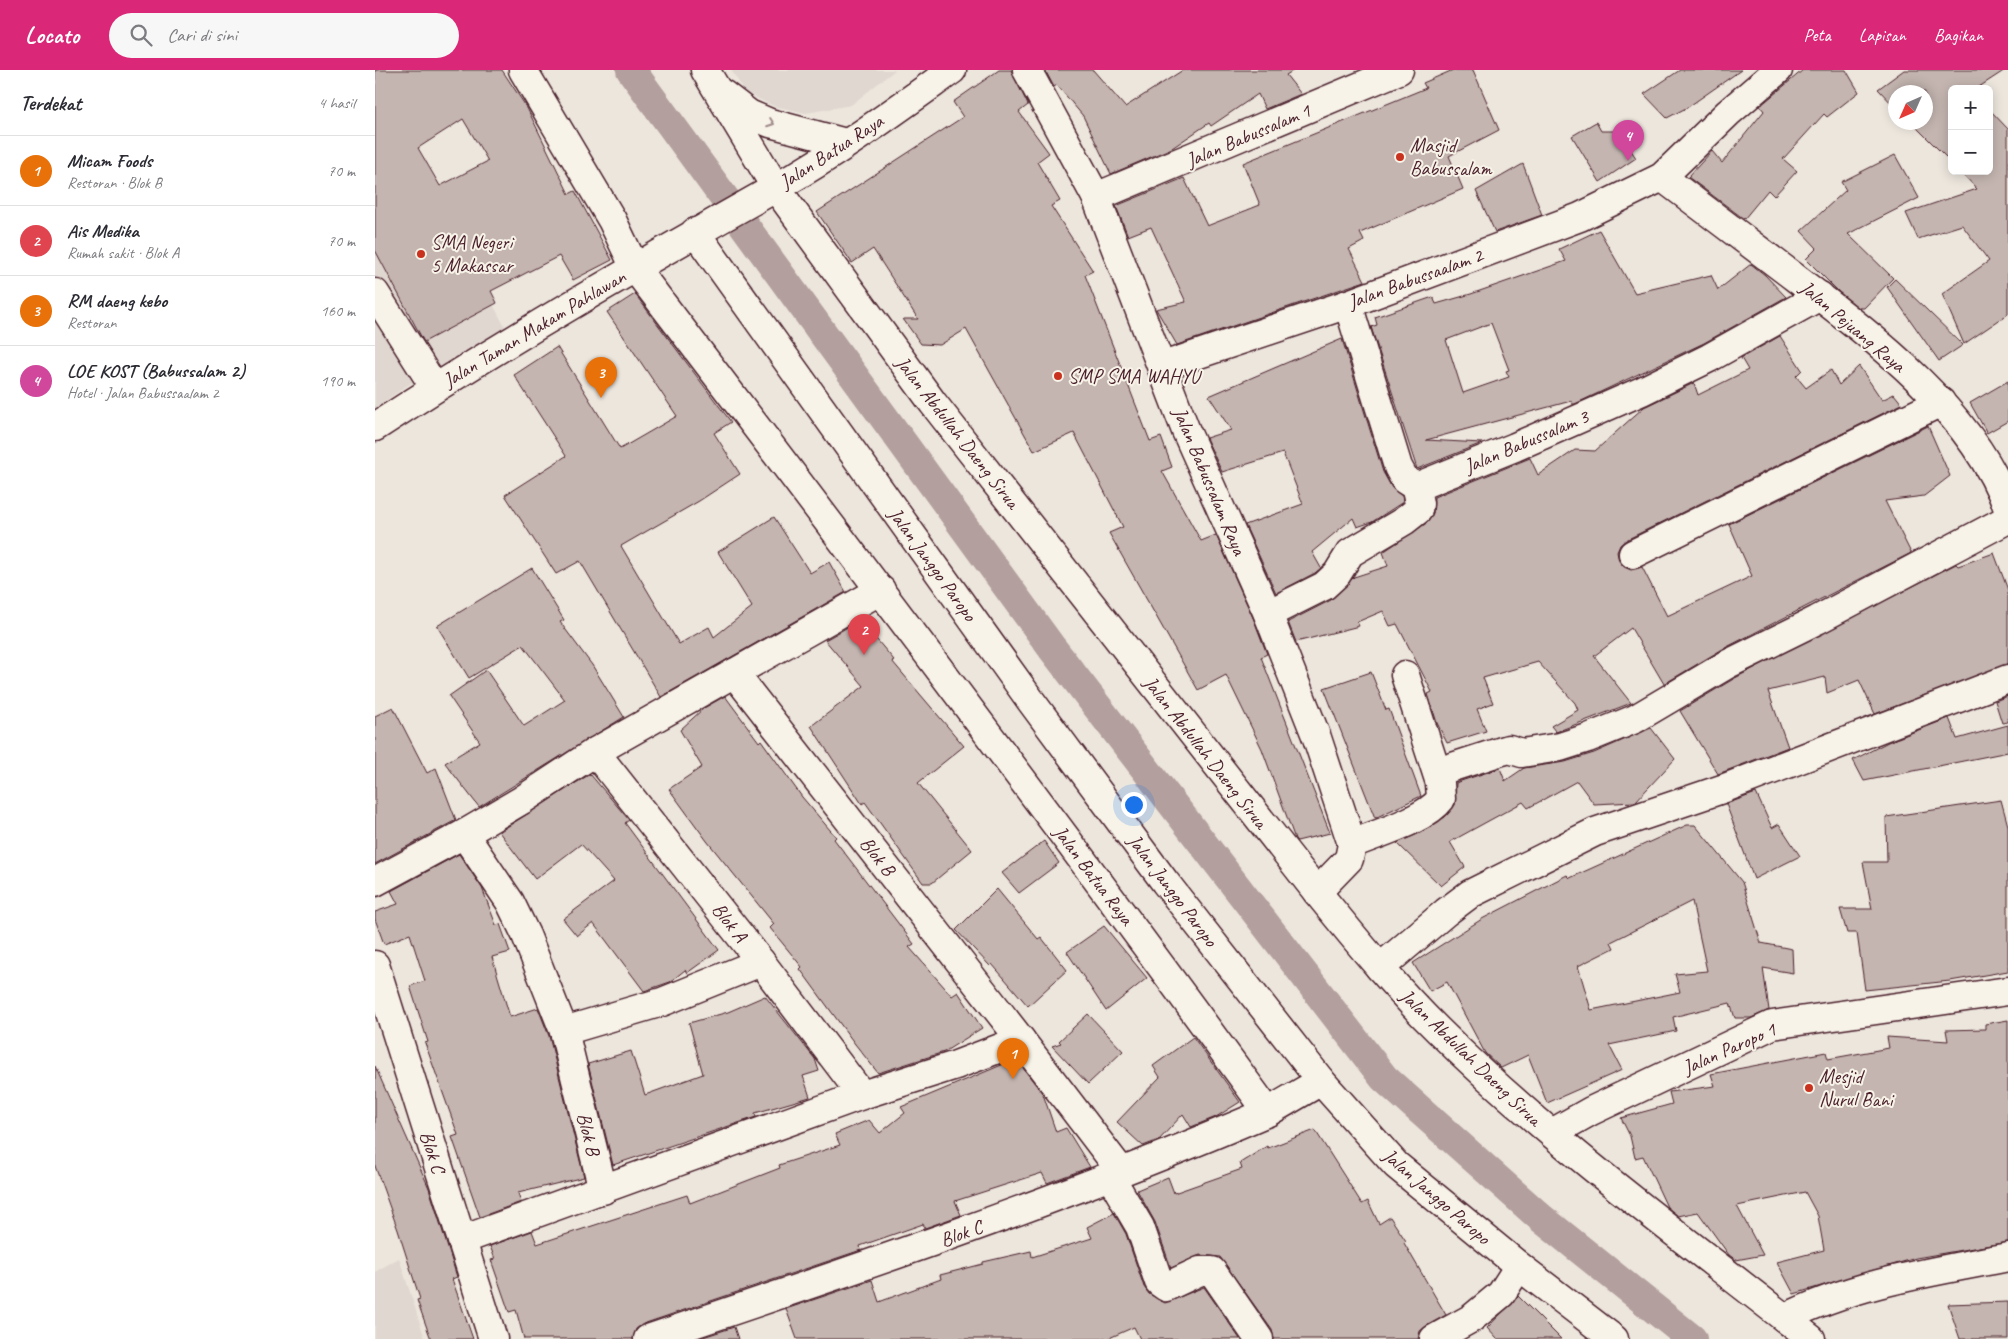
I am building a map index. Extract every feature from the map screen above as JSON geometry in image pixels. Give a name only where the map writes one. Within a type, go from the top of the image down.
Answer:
[{"type":"street","name":"Jalan Batua Raya","points":[[523,70],[612,220],[635,268],[881,590],[1114,901],[1268,1112]]},
{"type":"street","name":"Jalan Batua Raya","points":[[701,229],[769,192],[846,143],[952,70]]},
{"type":"street","name":"Jalan Babussalam Raya","points":[[1027,70],[1096,197],[1163,366],[1186,431],[1268,614],[1317,738],[1353,844]]},
{"type":"street","name":"Jalan Babussalam 1","points":[[1096,197],[1399,70]]},
{"type":"street","name":"Jalan Babussaalam 2","points":[[1163,366],[1348,304],[1580,217],[1662,177],[1728,113],[1778,70]]},
{"type":"street","points":[[710,79],[749,114],[770,123],[846,143]]},
{"type":"street","name":"Jalan Abdullah Daeng Sirua","points":[[710,79],[769,192],[1317,892],[1380,968],[1439,1031],[1552,1133],[1643,1208],[1811,1339]]},
{"type":"street","name":"Jalan Pejuang Raya","points":[[1662,177],[1820,296],[1941,402],[1980,453],[2000,485],[2008,509]]},
{"type":"street","name":"Jalan Taman Makam Pahlawan","points":[[375,427],[435,388],[701,229]]},
{"type":"street","name":"Jalan Janggo Paropo","points":[[701,229],[1037,709],[1165,882],[1321,1081],[1396,1165],[1519,1266],[1614,1339]]},
{"type":"street","points":[[375,294],[435,388]]},
{"type":"street","name":"Jalan Babussalam 3","points":[[1415,487],[1515,447],[1642,391],[1709,358],[1820,296]]},
{"type":"street","points":[[1268,614],[1324,586],[1337,574],[1354,550],[1412,515],[1419,504],[1415,487],[1405,480],[1398,467],[1348,304]]},
{"type":"street","points":[[1633,554],[1941,402]]},
{"type":"street","points":[[1437,772],[1509,749],[1522,754],[1560,747],[1635,719],[1728,664],[1817,620],[2008,520]]},
{"type":"street","points":[[375,882],[522,800],[595,752],[881,590]]},
{"type":"street","name":"Blok B","points":[[734,673],[1021,1040],[1115,1173],[1140,1228],[1159,1282],[1166,1287],[1201,1271],[1212,1271],[1259,1339]]},
{"type":"street","points":[[1317,892],[1349,859],[1353,844],[1434,808],[1442,794],[1437,772],[1405,675]]},
{"type":"street","points":[[1380,968],[1446,912],[1471,894],[1595,832],[1725,788],[2008,679]]},
{"type":"street","name":"Blok A","points":[[595,752],[761,962],[862,1095]]},
{"type":"street","name":"Blok B","points":[[463,834],[510,902],[564,1031],[603,1190]]},
{"type":"street","points":[[564,1031],[662,1002],[761,962]]},
{"type":"street","name":"Blok C","points":[[375,965],[406,1071],[493,1339]]},
{"type":"street","name":"Jalan Paropo 1","points":[[1552,1133],[1591,1112],[1772,1025],[2008,991]]},
{"type":"street","points":[[462,1240],[862,1095],[955,1065],[1021,1040]]},
{"type":"street","points":[[1268,1112],[1321,1081]]},
{"type":"street","name":"Blok C","points":[[648,1339],[846,1274],[1062,1196],[1115,1173],[1183,1149],[1268,1112]]},
{"type":"street","points":[[1785,1318],[1817,1302],[1843,1293],[1892,1280],[2008,1257]]},
{"type":"street","points":[[1434,1339],[1472,1318],[1501,1294],[1519,1266]]},
{"type":"shaded area","points":[[731,70],[895,70],[851,105],[806,113],[774,106],[746,93]]},
{"type":"shaded area","name":"SMA Negeri 5 Makassar","points":[[375,81],[506,329],[408,385],[375,408]]},
{"type":"shaded area","points":[[399,1258],[425,1339],[375,1339],[375,1272]]},
{"type":"building","points":[[375,70],[502,70],[527,108],[569,194],[575,191],[612,260],[573,280],[559,256],[491,291],[497,303],[424,342],[375,250]],"holes":[[[463,119],[488,161],[440,186],[418,148]]]},
{"type":"building","points":[[999,70],[1011,70],[1028,105],[1019,112],[1049,153],[1037,162],[1060,201],[1051,206],[1093,271],[1085,275],[1150,441],[1161,437],[1172,467],[1162,471],[1201,541],[1216,535],[1254,620],[1267,654],[1261,657],[1330,833],[1297,841],[1295,839],[1262,749],[1226,675],[1198,690],[1109,533],[1123,527],[1074,433],[1034,451],[966,329],[940,345],[921,344],[903,319],[918,319],[873,249],[852,263],[817,212],[963,117],[953,102]]},
{"type":"building","points":[[1045,70],[1093,70],[1125,107],[1183,70],[1294,70],[1286,75],[1301,94],[1265,109],[1258,94],[1211,126],[1209,123],[1172,148],[1111,174],[1083,116],[1057,85],[1054,87]]},
{"type":"building","points":[[1453,70],[1473,70],[1499,130],[1449,156],[1463,189],[1360,233],[1364,241],[1349,249],[1365,281],[1177,345],[1156,309],[1186,302],[1151,227],[1128,236],[1116,206],[1184,178],[1207,226],[1260,205],[1243,163],[1426,88],[1423,83]]},
{"type":"building","points":[[1680,70],[1741,70],[1688,107],[1667,118],[1644,94]]},
{"type":"building","points":[[1803,70],[1846,70],[1859,92],[1827,117],[1824,114],[1783,159],[1797,171],[1774,196],[1768,190],[1744,219],[1688,177],[1712,151],[1722,163],[1764,111],[1760,106]]},
{"type":"building","points":[[1904,70],[2005,70],[1982,85],[1948,85],[1948,159],[1919,130],[1933,130],[1933,85],[1888,85],[1888,100],[1878,89]]},
{"type":"building","points":[[1993,113],[2008,129],[2008,314],[1964,344],[1942,294],[1989,261],[1962,225],[1918,239],[1906,213],[1977,189],[1964,175],[1993,175]]},
{"type":"building","points":[[1596,122],[1601,131],[1614,131],[1623,138],[1636,158],[1600,182],[1572,136]]},
{"type":"building","points":[[1895,155],[1919,198],[1848,234],[1893,278],[1864,308],[1859,308],[1840,293],[1806,259],[1817,248],[1801,231],[1846,190],[1841,182]]},
{"type":"building","points":[[1523,164],[1542,215],[1495,232],[1476,191]]},
{"type":"building","points":[[1599,230],[1635,293],[1711,275],[1718,290],[1751,264],[1765,275],[1786,297],[1704,343],[1575,404],[1572,404],[1571,401],[1426,440],[1482,443],[1417,469],[1371,327],[1377,325],[1375,317],[1433,297],[1436,304],[1471,294],[1566,261],[1559,249]],"holes":[[[1491,323],[1509,370],[1506,371],[1509,377],[1463,393],[1446,340]]]},
{"type":"building","points":[[1895,279],[1963,345],[1939,361],[1887,287]]},
{"type":"building","points":[[635,294],[731,422],[714,433],[740,474],[699,501],[621,546],[679,644],[709,627],[714,637],[752,607],[718,552],[774,517],[810,573],[829,562],[846,592],[661,697],[580,561],[556,574],[505,495],[566,456],[514,375],[557,347],[620,449],[677,416],[607,312]]},
{"type":"building","points":[[1780,336],[1802,370],[1796,376],[1806,388],[1831,370],[1839,385],[1859,366],[1882,400],[1894,394],[1902,404],[1626,540],[1620,545],[1617,552],[1619,561],[1624,567],[1631,570],[1642,567],[1667,616],[1752,576],[1729,524],[1928,426],[1950,476],[1924,496],[1885,501],[1911,553],[1721,650],[1664,684],[1631,628],[1594,656],[1631,703],[1556,732],[1551,726],[1578,710],[1575,703],[1538,662],[1483,678],[1493,703],[1477,709],[1486,731],[1447,743],[1437,723],[1428,694],[1432,692],[1397,624],[1390,626],[1383,611],[1357,622],[1359,626],[1296,642],[1288,622],[1331,600],[1354,577],[1388,566],[1383,552],[1428,522],[1433,513],[1434,497],[1530,458],[1538,475],[1575,450],[1595,451],[1644,407],[1694,383],[1698,395],[1748,370],[1741,358]]},
{"type":"building","points":[[1342,339],[1383,472],[1392,488],[1402,496],[1403,502],[1372,522],[1357,527],[1353,518],[1312,552],[1321,568],[1276,593],[1245,525],[1303,504],[1283,453],[1222,472],[1206,438],[1231,430],[1209,396]]},
{"type":"building","points":[[2008,381],[2008,421],[1987,433],[1970,403]]},
{"type":"building","points":[[1994,553],[2008,590],[2008,664],[1875,714],[1859,680],[1827,693],[1825,677],[1768,691],[1788,747],[1718,774],[1680,711],[1735,678],[1956,564],[1958,566]]},
{"type":"building","points":[[532,568],[564,620],[560,622],[592,665],[624,717],[479,807],[445,763],[480,742],[449,696],[486,670],[524,726],[565,700],[523,645],[469,678],[437,626]]},
{"type":"building","points":[[860,620],[964,746],[918,783],[972,850],[932,883],[923,883],[865,802],[862,804],[811,726],[864,686],[825,640]]},
{"type":"building","points":[[1371,672],[1386,710],[1389,709],[1421,796],[1375,818],[1324,688]]},
{"type":"building","points":[[725,696],[759,742],[761,740],[802,797],[836,837],[834,839],[914,944],[909,947],[952,996],[958,992],[982,1028],[944,1052],[878,1073],[855,1044],[800,969],[802,967],[770,928],[774,924],[707,841],[669,789],[702,767],[680,730],[704,708]]},
{"type":"building","points":[[2008,696],[2008,722],[2002,723],[1995,701]]},
{"type":"building","points":[[393,707],[427,773],[436,768],[456,820],[375,864],[375,716]]},
{"type":"building","points":[[1949,718],[1957,739],[2008,725],[2008,752],[1864,781],[1853,760],[1888,742]]},
{"type":"building","points":[[1651,728],[1675,759],[1635,802],[1594,804],[1577,781],[1528,808],[1523,802],[1450,842],[1465,867],[1441,886],[1397,843],[1420,833],[1445,817],[1455,805],[1456,783],[1458,782],[1500,768],[1505,781],[1524,768],[1565,762],[1594,753]]},
{"type":"building","points":[[590,774],[629,820],[625,823],[719,950],[687,973],[685,970],[670,982],[644,991],[593,923],[577,936],[563,919],[614,881],[581,844],[535,879],[499,832]]},
{"type":"building","points":[[1756,793],[1772,828],[1779,824],[1800,856],[1754,879],[1726,804]]},
{"type":"building","points":[[2001,800],[2008,826],[2008,971],[1950,981],[1865,990],[1857,933],[1847,933],[1840,909],[1872,909],[1863,862],[1887,862],[1886,817]]},
{"type":"building","points":[[1687,825],[1695,825],[1742,882],[1761,943],[1792,949],[1793,973],[1763,968],[1769,1010],[1751,1018],[1735,1018],[1730,1003],[1673,1017],[1676,1031],[1609,1045],[1622,1070],[1547,1103],[1528,1055],[1501,1068],[1485,1053],[1447,982],[1430,991],[1413,963],[1482,919],[1567,875],[1570,878]],"holes":[[[1692,901],[1707,971],[1675,974],[1680,992],[1591,1010],[1578,966],[1614,948],[1611,942]]]},
{"type":"building","points":[[1044,841],[1059,863],[1019,893],[1002,873]]},
{"type":"building","points":[[459,854],[482,888],[496,925],[500,924],[510,952],[492,957],[510,1017],[538,1008],[549,1036],[584,1177],[518,1193],[521,1202],[480,1217],[452,1137],[458,1135],[425,1043],[428,1042],[410,986],[425,981],[410,934],[384,944],[375,919],[375,912],[398,904],[391,891]]},
{"type":"building","points":[[997,889],[1038,939],[1041,937],[1067,970],[1028,1006],[992,964],[990,966],[956,930]]},
{"type":"building","points":[[1104,926],[1147,978],[1106,1011],[1067,952]]},
{"type":"building","points":[[765,996],[815,1059],[819,1071],[803,1076],[810,1097],[755,1113],[756,1117],[613,1165],[588,1064],[631,1051],[645,1095],[703,1074],[689,1023],[728,1012]]},
{"type":"building","points":[[1088,1014],[1123,1051],[1088,1084],[1052,1046],[1061,1043],[1059,1041]]},
{"type":"building","points":[[2008,1020],[2008,1242],[1916,1258],[1794,1294],[1777,1262],[1824,1250],[1818,1216],[1805,1192],[1737,1206],[1763,1255],[1736,1260],[1729,1255],[1698,1212],[1678,1216],[1667,1207],[1643,1156],[1635,1158],[1630,1136],[1621,1118],[1672,1104],[1669,1092],[1715,1086],[1711,1074],[1826,1052],[1828,1059],[1889,1048],[1887,1037],[1948,1041],[1946,1030],[1985,1029],[1985,1024]]},
{"type":"building","points":[[1193,1037],[1240,1102],[1216,1117],[1191,1127],[1183,1114],[1159,1140],[1143,1146],[1117,1122],[1160,1077],[1153,1066]]},
{"type":"building","points":[[1016,1059],[1043,1094],[1056,1132],[1066,1128],[1090,1167],[1047,1183],[1042,1173],[955,1201],[961,1215],[925,1228],[923,1224],[860,1246],[861,1250],[643,1324],[636,1329],[633,1339],[524,1339],[516,1310],[509,1312],[491,1260],[495,1259],[490,1246],[532,1231],[537,1244],[687,1195],[690,1203],[780,1168],[779,1165],[840,1145],[835,1134],[869,1120],[880,1133],[905,1113],[901,1107]]},
{"type":"building","points":[[375,1066],[429,1188],[457,1277],[452,1279],[473,1339],[431,1339],[428,1331],[417,1300],[420,1299],[398,1230],[375,1166]]},
{"type":"building","points":[[1315,1130],[1362,1204],[1368,1201],[1379,1224],[1390,1217],[1406,1241],[1404,1243],[1446,1315],[1420,1331],[1418,1339],[1274,1339],[1272,1330],[1220,1257],[1200,1255],[1171,1268],[1155,1222],[1137,1190],[1168,1177],[1174,1193],[1242,1169],[1240,1163],[1267,1146],[1268,1148]]},
{"type":"building","points":[[1114,1213],[1126,1234],[1144,1287],[1149,1294],[1165,1303],[1204,1287],[1240,1339],[1140,1339],[1134,1327],[1107,1339],[797,1339],[786,1309],[872,1280],[879,1302],[941,1279],[940,1275],[983,1264],[983,1262],[1031,1251],[1032,1257],[1092,1238],[1087,1227]]},
{"type":"building","points":[[1518,1296],[1561,1339],[1497,1339],[1487,1328]]},
{"type":"building","points":[[2008,1302],[2008,1339],[1960,1339],[1948,1304]]},
{"type":"building","points":[[734,1327],[738,1339],[697,1339],[731,1328]]},
{"type":"waterway","points":[[631,70],[1052,648],[1384,1078],[1541,1218],[1692,1339]]},
{"type":"place","name":"Masjid Babussalam","points":[[1400,157]]},
{"type":"place","name":"LOE KOST (Babussalam 2)","points":[[1628,161]]},
{"type":"place","name":"SMA Negeri 5 Makassar","points":[[421,254]]},
{"type":"place","name":"SMP SMA WAHYU","points":[[1058,376]]},
{"type":"place","name":"RM daeng kebo","points":[[601,398]]},
{"type":"place","name":"Ais Medika","points":[[864,655]]},
{"type":"place","name":"Micam Foods","points":[[1013,1079]]},
{"type":"place","name":"Mesjid Nurul Bani","points":[[1809,1088]]}]
